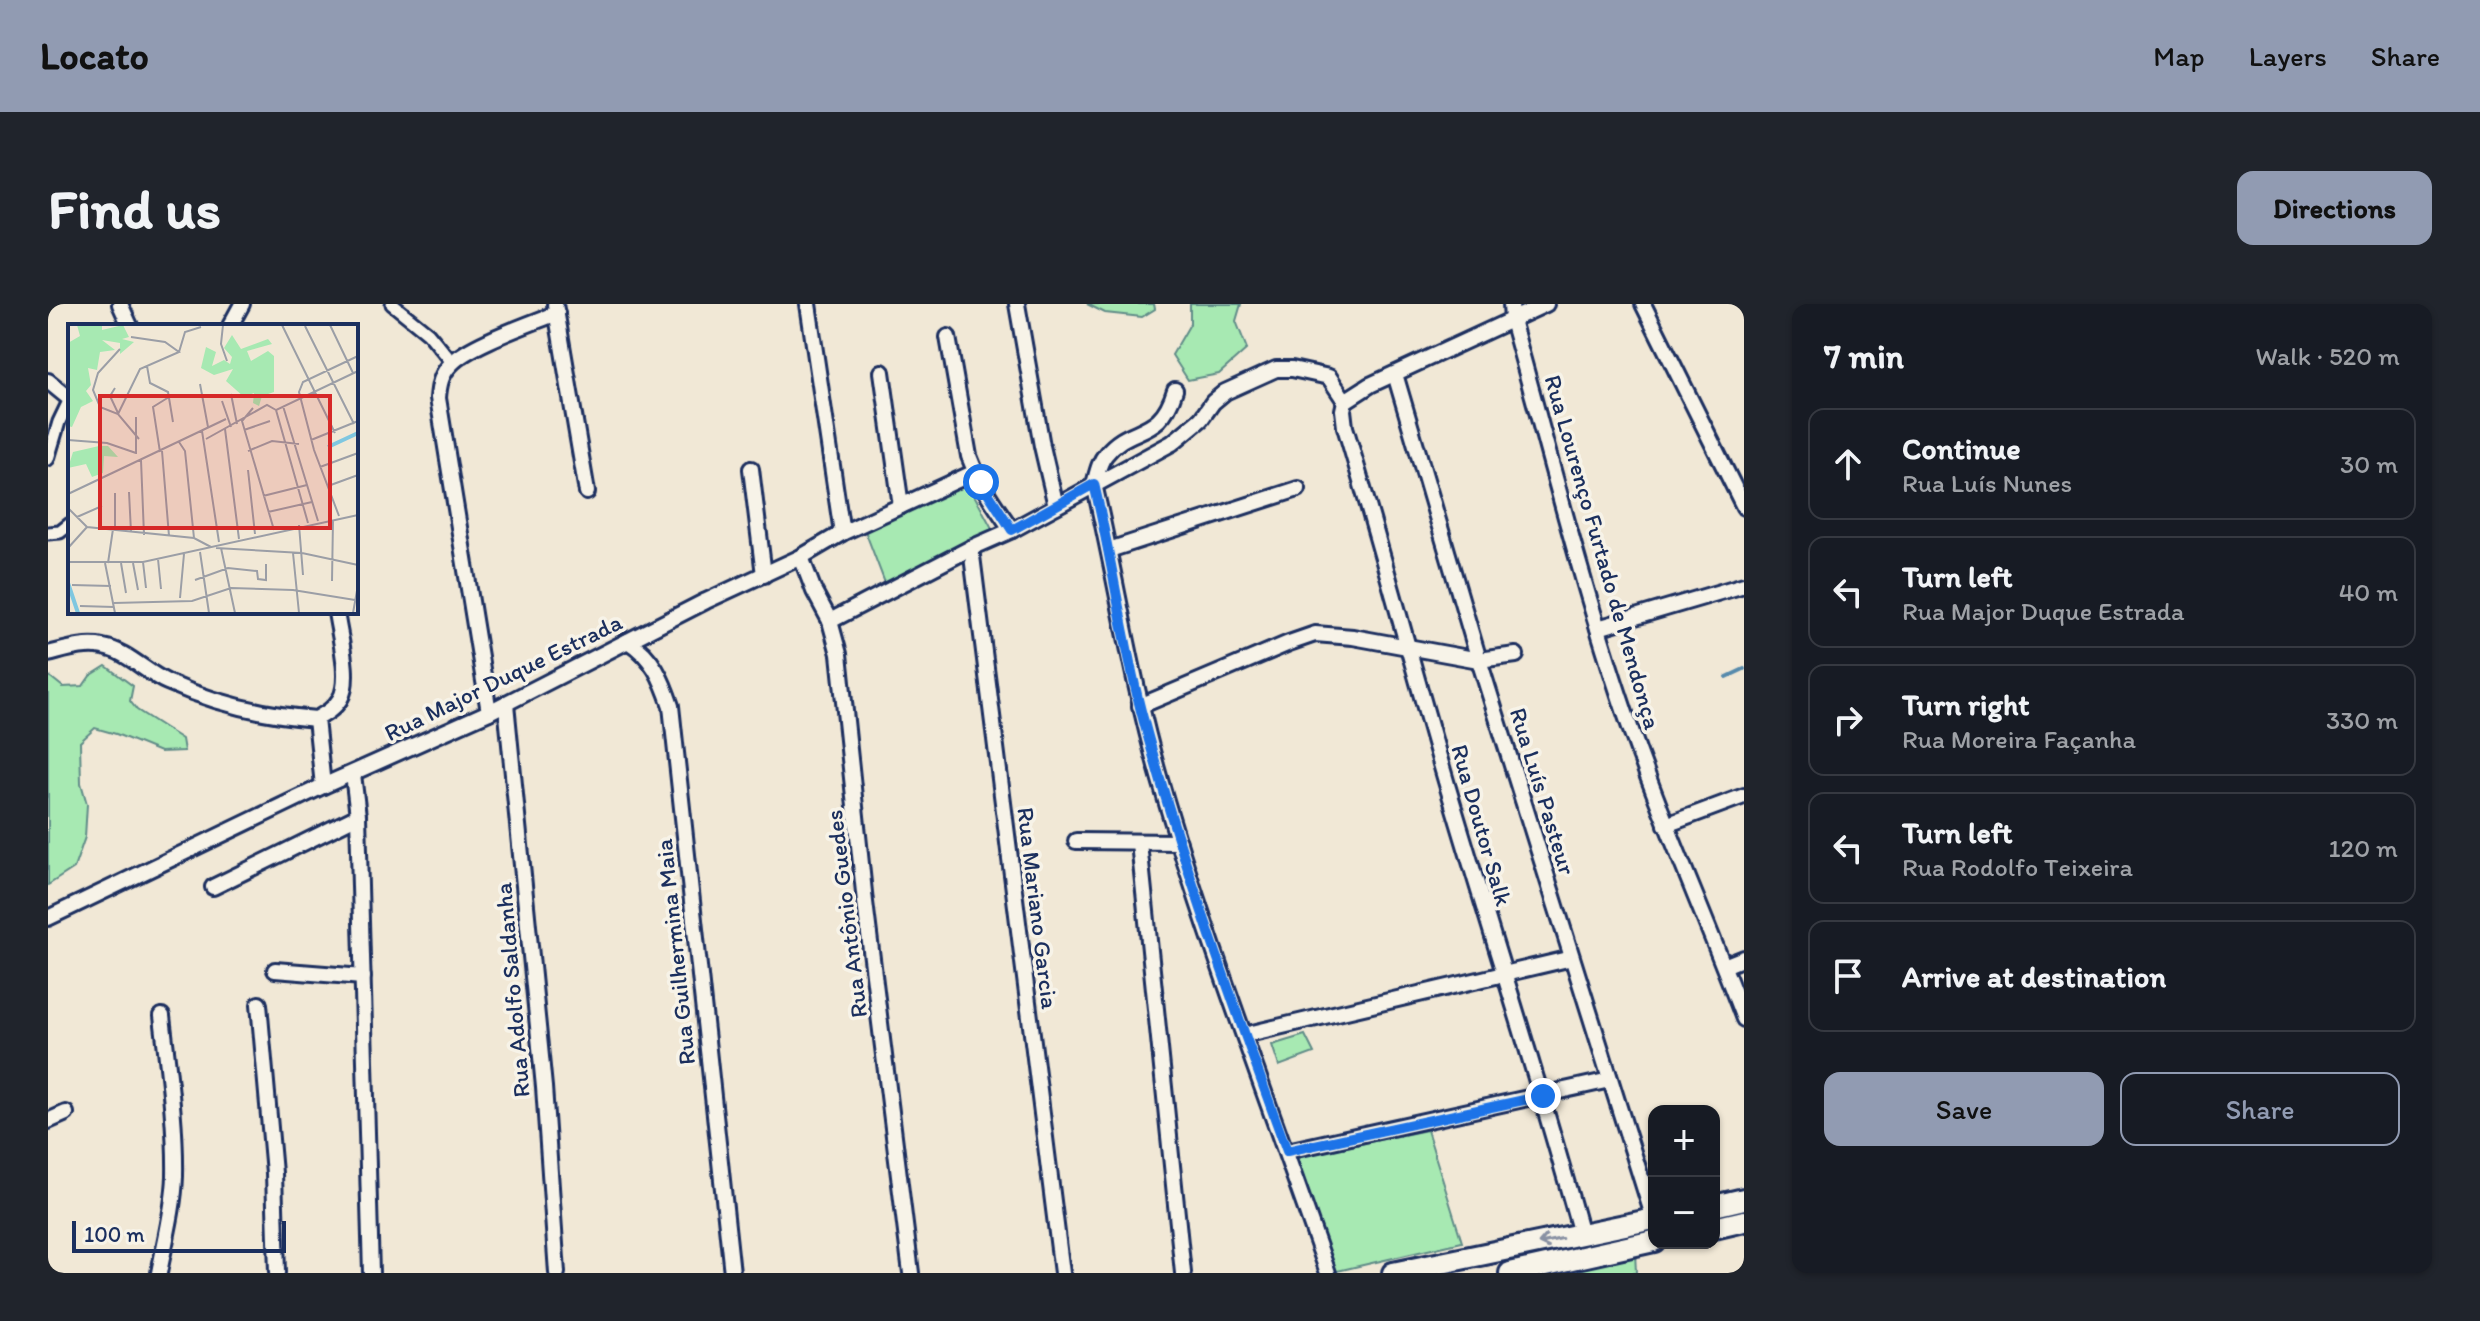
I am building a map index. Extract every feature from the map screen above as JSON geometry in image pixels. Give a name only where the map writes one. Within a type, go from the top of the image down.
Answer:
[{"type":"main road","points":[[1720,1205],[1744,1199]]},
{"type":"main road","points":[[1393,1273],[1648,1220]]},
{"type":"main road","points":[[1720,1227],[1744,1221]]},
{"type":"main road","points":[[1523,1272],[1648,1242]]},
{"type":"street","points":[[120,304],[129,324]]},
{"type":"street","points":[[231,324],[242,304]]},
{"type":"street","points":[[392,304],[428,333],[452,362]]},
{"type":"street","points":[[808,304],[842,533]]},
{"type":"street","points":[[1017,304],[1056,506]]},
{"type":"street","points":[[1511,304],[1512,320]]},
{"type":"street","points":[[830,621],[1012,530],[1172,443],[1196,425],[1213,402],[1225,392],[1276,369],[1329,377],[1345,401],[1370,385],[1546,304]]},
{"type":"street","points":[[1643,304],[1744,507]]},
{"type":"street","points":[[489,712],[438,398],[439,383],[452,362],[466,352],[556,308],[587,492]]},
{"type":"street","name":"Rua Lourenço Furtado de Mendonça","points":[[1512,320],[1619,697],[1666,825],[1744,1019]]},
{"type":"street","points":[[948,337],[975,472],[1012,530]]},
{"type":"street","points":[[882,372],[901,506]]},
{"type":"street","name":"Rua Luís Pasteur","points":[[1395,374],[1479,660],[1648,1200]]},
{"type":"street","points":[[48,381],[68,397]]},
{"type":"street","points":[[1175,390],[1160,420],[1118,443],[1106,454],[1094,484],[1140,706],[1179,842],[1328,1273]]},
{"type":"street","name":"Rua Doutor Salk","points":[[1345,401],[1345,427],[1407,646],[1543,1096],[1581,1234]]},
{"type":"street","points":[[48,459],[68,403]]},
{"type":"street","points":[[751,469],[764,575]]},
{"type":"street","name":"Rua Major Duque Estrada","points":[[48,918],[323,786],[506,704],[706,601],[801,557],[842,533],[975,472]]},
{"type":"street","points":[[1109,550],[1298,489]]},
{"type":"street","points":[[48,533],[60,532],[68,526]]},
{"type":"street","name":"Rua Mariano Garcia","points":[[971,548],[1062,1273]]},
{"type":"street","name":"Rua Antônio Guedes","points":[[801,557],[830,621],[839,654],[865,902],[911,1273]]},
{"type":"street","points":[[1598,628],[1744,585]]},
{"type":"street","points":[[48,654],[82,647],[102,647],[121,653],[166,681],[210,699],[263,712],[316,719],[330,710],[341,697],[344,686],[335,614]]},
{"type":"street","points":[[1140,706],[1315,634],[1334,634],[1479,660],[1516,655]]},
{"type":"street","name":"Rua Guilhermina Maia","points":[[628,641],[642,650],[660,674],[671,706],[732,1273]]},
{"type":"street","name":"Rua Adolfo Saldanha","points":[[506,704],[544,1087],[557,1273]]},
{"type":"street","points":[[316,719],[323,786]]},
{"type":"street","points":[[353,774],[358,816],[371,1273]]},
{"type":"street","points":[[1666,825],[1744,796]]},
{"type":"street","points":[[213,887],[358,816]]},
{"type":"street","points":[[1076,841],[1179,842]]},
{"type":"street","points":[[1139,843],[1183,1273]]},
{"type":"street","points":[[1244,1035],[1572,958]]},
{"type":"street","points":[[1724,966],[1744,958]]},
{"type":"street","points":[[275,970],[363,977]]},
{"type":"street","points":[[259,1004],[274,1173],[277,1273]]},
{"type":"street","points":[[159,1273],[175,1178],[172,1107],[162,1016]]},
{"type":"street","points":[[1287,1151],[1610,1080]]},
{"type":"street","points":[[48,1121],[66,1113]]},
{"type":"street","points":[[1509,1250],[1523,1272]]},
{"type":"green space","points":[[1087,304],[1154,304],[1155,309],[1142,317],[1105,313]]},
{"type":"green space","points":[[1190,304],[1241,304],[1236,321],[1247,349],[1219,374],[1188,380],[1172,355],[1190,324]]},
{"type":"green space","points":[[966,480],[993,530],[885,583],[864,528]]},
{"type":"green space","points":[[106,666],[133,686],[130,701],[137,710],[182,739],[184,751],[160,752],[95,728],[80,742],[81,783],[87,804],[85,837],[74,868],[48,885],[48,675],[63,687],[83,686],[90,676]]},
{"type":"green space","points":[[1305,1035],[1314,1053],[1279,1066],[1272,1045]]},
{"type":"green space","points":[[1427,1130],[1462,1242],[1333,1272],[1297,1157]]},
{"type":"green space","points":[[1635,1252],[1636,1273],[1544,1273]]},
{"type":"waterway","points":[[1727,677],[1744,669]]},
{"type":"route","points":[[981,482],[1012,530],[1094,484],[1140,706],[1160,780],[1244,1035],[1287,1151],[1543,1096]]}]
